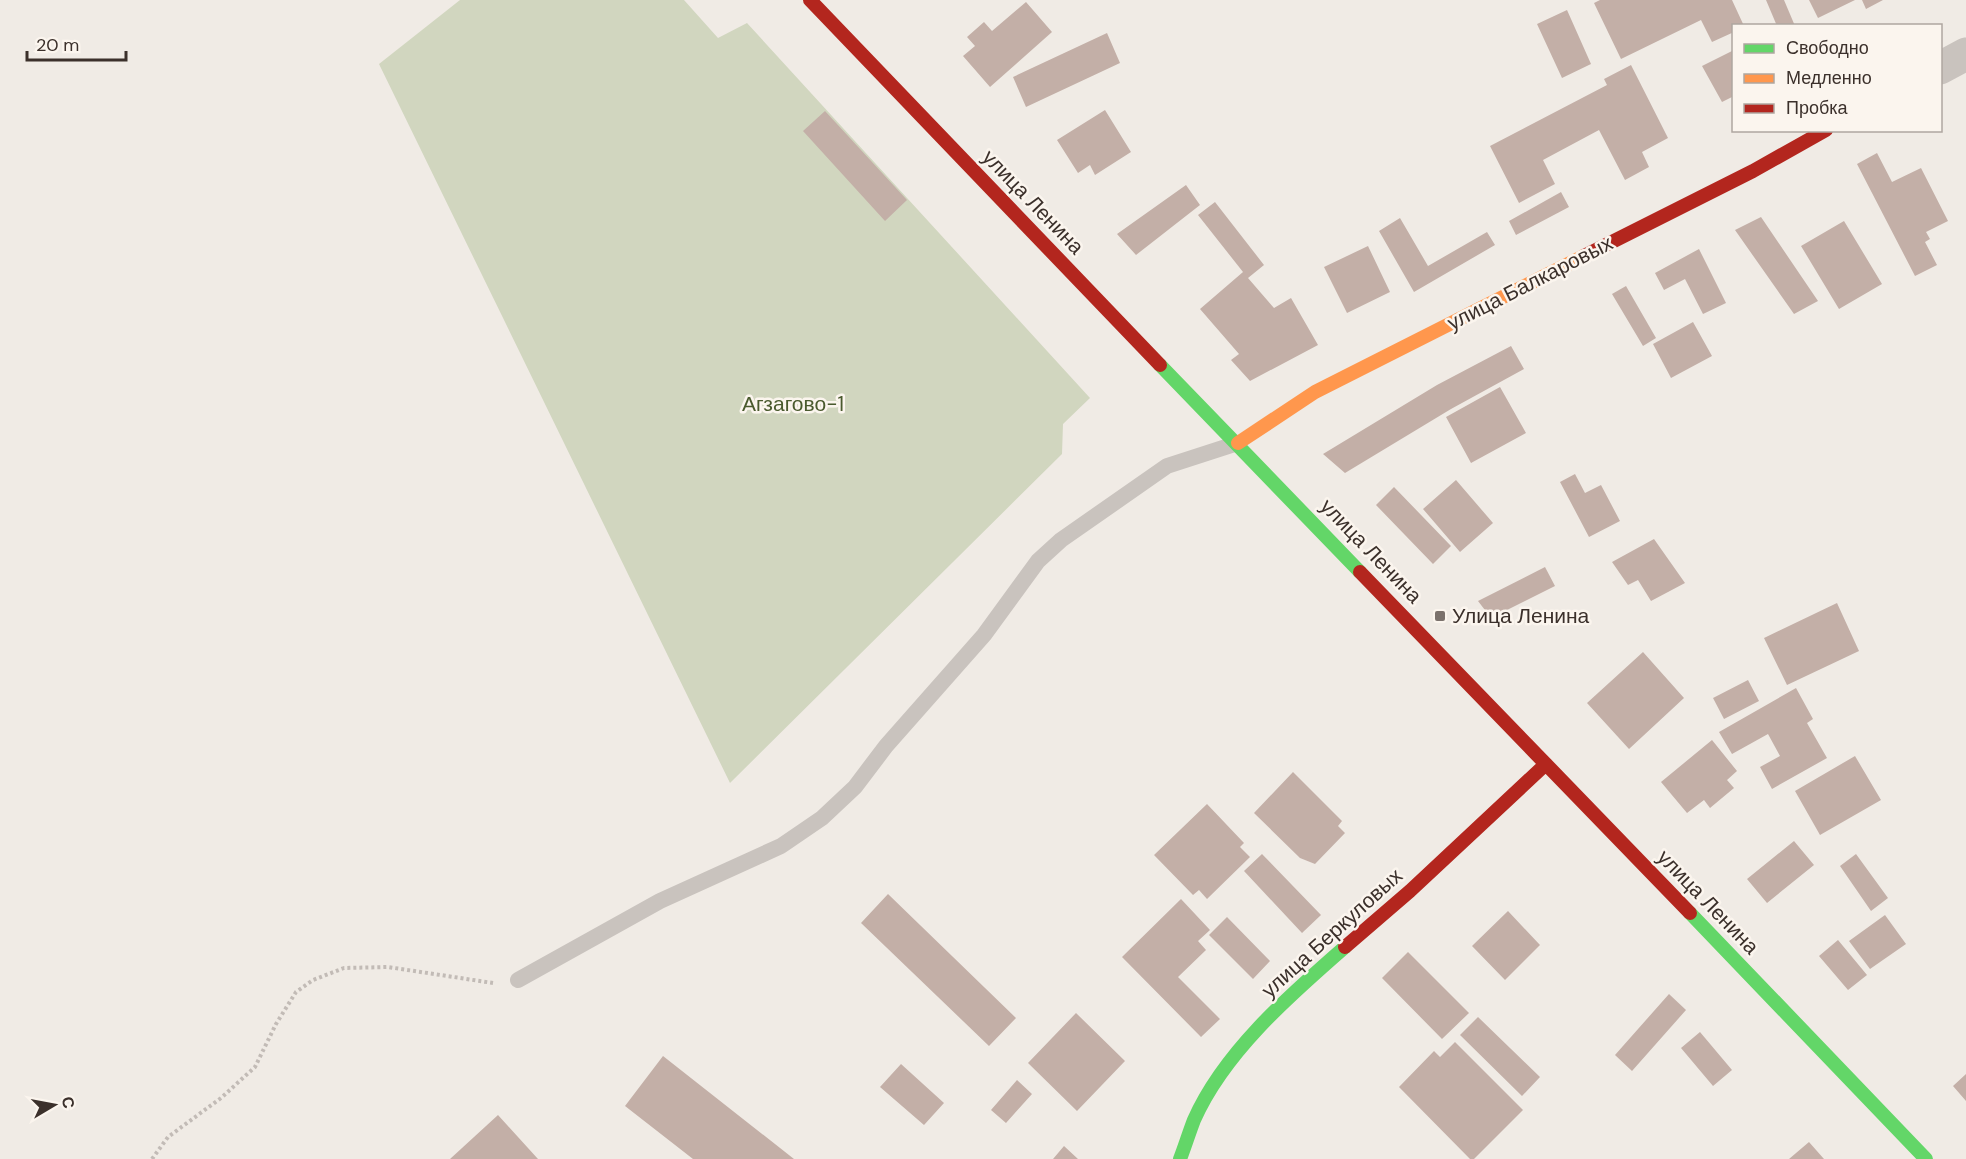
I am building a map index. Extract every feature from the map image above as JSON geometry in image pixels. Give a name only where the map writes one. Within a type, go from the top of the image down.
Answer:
[{"type":"street","name":"улица Ленина","points":[[810,0],[997,197],[1238,443],[1926,1159]]},
{"type":"street","points":[[1942,67],[1966,54]]},
{"type":"street","name":"улица Балкаровых","points":[[1238,443],[1315,392],[1753,171],[1822,132]]},
{"type":"street","name":"улица Беркуловых","points":[[1180,1159],[1185,1142],[1212,1087],[1242,1047],[1302,985],[1410,891],[1546,764]]},
{"type":"lane","points":[[518,980],[660,901],[781,846],[822,818],[855,787],[886,746],[984,635],[1038,561],[1061,540],[1167,466],[1238,443]]},
{"type":"path","points":[[152,1159],[168,1137],[221,1098],[255,1067],[276,1024],[296,992],[313,980],[344,968],[388,967],[491,983],[518,980]]},
{"type":"green space","name":"Агзагово-1","points":[[460,0],[684,0],[718,38],[747,23],[1090,398],[1063,424],[1062,454],[730,783],[379,64]]},
{"type":"building","points":[[1600,0],[1732,0],[1743,24],[1732,24],[1732,33],[1712,42],[1701,20],[1621,59],[1594,3]]},
{"type":"building","points":[[1766,0],[1784,0],[1794,24],[1776,24]]},
{"type":"building","points":[[1809,0],[1855,0],[1818,18]]},
{"type":"building","points":[[1862,0],[1883,0],[1866,9]]},
{"type":"building","points":[[1026,2],[1052,32],[990,87],[963,56],[975,46],[967,37],[984,22],[992,31]]},
{"type":"building","points":[[1567,10],[1591,64],[1562,78],[1537,24]]},
{"type":"building","points":[[1107,33],[1120,63],[1026,107],[1013,77]]},
{"type":"building","points":[[1732,51],[1732,97],[1722,102],[1702,66]]},
{"type":"building","points":[[1631,65],[1668,138],[1642,152],[1649,167],[1625,180],[1599,130],[1543,160],[1555,184],[1519,203],[1490,146],[1607,85],[1604,79]]},
{"type":"building","points":[[1105,110],[1131,152],[1095,175],[1090,165],[1078,173],[1057,140]]},
{"type":"building","points":[[825,111],[907,200],[885,221],[803,131]]},
{"type":"building","points":[[1877,153],[1892,182],[1921,168],[1948,221],[1926,232],[1930,239],[1925,242],[1937,265],[1915,276],[1857,164]]},
{"type":"building","points":[[1186,185],[1200,205],[1136,255],[1117,234]]},
{"type":"building","points":[[1561,192],[1569,207],[1516,235],[1509,221]]},
{"type":"building","points":[[1215,202],[1264,265],[1248,278],[1274,308],[1291,298],[1318,345],[1250,381],[1231,360],[1239,354],[1200,309],[1243,272],[1198,215]]},
{"type":"building","points":[[1761,217],[1818,301],[1794,314],[1735,230]]},
{"type":"building","points":[[1400,218],[1428,266],[1487,232],[1495,245],[1414,292],[1379,231]]},
{"type":"building","points":[[1844,221],[1882,284],[1839,309],[1801,246]]},
{"type":"building","points":[[1368,246],[1390,292],[1347,313],[1324,267]]},
{"type":"building","points":[[1699,249],[1726,303],[1703,314],[1685,279],[1664,290],[1655,273]]},
{"type":"building","points":[[1626,286],[1656,338],[1643,346],[1612,294]]},
{"type":"building","points":[[1693,322],[1712,356],[1671,378],[1653,344]]},
{"type":"building","points":[[1511,346],[1524,369],[1451,409],[1345,473],[1323,454],[1437,385]]},
{"type":"building","points":[[1500,387],[1526,433],[1471,463],[1446,417]]},
{"type":"building","points":[[1575,474],[1585,493],[1601,485],[1620,521],[1589,537],[1560,482]]},
{"type":"building","points":[[1456,480],[1493,523],[1460,552],[1423,509]]},
{"type":"building","points":[[1394,487],[1451,546],[1433,564],[1376,505]]},
{"type":"building","points":[[1654,539],[1685,583],[1651,601],[1638,580],[1628,585],[1612,562]]},
{"type":"building","points":[[1545,567],[1555,586],[1491,618],[1478,601]]},
{"type":"building","points":[[1837,603],[1859,651],[1787,685],[1764,638]]},
{"type":"building","points":[[1643,652],[1684,698],[1629,749],[1587,703]]},
{"type":"building","points":[[1748,680],[1759,701],[1724,719],[1713,698]]},
{"type":"building","points":[[1796,688],[1813,719],[1807,723],[1827,758],[1772,789],[1760,767],[1780,756],[1768,734],[1732,754],[1719,732]]},
{"type":"building","points":[[1712,740],[1737,771],[1727,780],[1734,788],[1710,808],[1704,800],[1687,813],[1661,782]]},
{"type":"building","points":[[1855,756],[1881,800],[1820,835],[1795,791]]},
{"type":"building","points":[[1293,772],[1342,821],[1338,826],[1345,833],[1315,864],[1300,858],[1254,813]]},
{"type":"building","points":[[1207,804],[1244,843],[1240,847],[1250,857],[1207,899],[1199,890],[1193,895],[1154,855]]},
{"type":"building","points":[[1794,841],[1814,865],[1767,903],[1747,879]]},
{"type":"building","points":[[1262,854],[1321,915],[1302,933],[1244,871]]},
{"type":"building","points":[[1856,854],[1888,898],[1871,911],[1840,866]]},
{"type":"building","points":[[888,894],[1016,1018],[989,1046],[861,923]]},
{"type":"building","points":[[1181,899],[1210,930],[1198,941],[1206,950],[1178,977],[1220,1019],[1201,1037],[1122,957]]},
{"type":"building","points":[[1508,911],[1540,945],[1505,980],[1472,946]]},
{"type":"building","points":[[1885,915],[1906,944],[1870,969],[1849,941]]},
{"type":"building","points":[[1227,917],[1270,961],[1253,979],[1209,935]]},
{"type":"building","points":[[1838,940],[1867,975],[1848,990],[1819,956]]},
{"type":"building","points":[[1408,952],[1469,1013],[1442,1039],[1382,978]]},
{"type":"building","points":[[1669,994],[1686,1010],[1632,1071],[1615,1055]]},
{"type":"building","points":[[1076,1013],[1125,1061],[1077,1111],[1028,1063]]},
{"type":"building","points":[[1478,1017],[1540,1077],[1522,1096],[1460,1035]]},
{"type":"building","points":[[1700,1032],[1732,1070],[1713,1086],[1681,1048]]},
{"type":"building","points":[[1455,1042],[1523,1110],[1474,1159],[1470,1159],[1399,1087],[1434,1051],[1440,1057]]},
{"type":"building","points":[[663,1056],[794,1159],[693,1159],[625,1106]]},
{"type":"building","points":[[901,1064],[944,1103],[924,1125],[880,1087]]},
{"type":"building","points":[[1966,1074],[1966,1101],[1953,1086]]},
{"type":"building","points":[[1017,1080],[1032,1094],[1006,1123],[991,1110]]},
{"type":"building","points":[[498,1115],[538,1159],[450,1159]]},
{"type":"building","points":[[1809,1142],[1824,1159],[1789,1159]]},
{"type":"building","points":[[1064,1146],[1078,1159],[1053,1159]]},
{"type":"traffic: fast","points":[[1160,365],[1360,572]]},
{"type":"traffic: fast","points":[[1690,913],[1926,1159]]},
{"type":"traffic: fast","points":[[1180,1159],[1194,1120],[1207,1095],[1240,1048],[1281,1005],[1345,947]]},
{"type":"traffic: slow","points":[[1238,443],[1315,392],[1584,256]]},
{"type":"traffic: jam","points":[[810,0],[1160,365]]},
{"type":"traffic: jam","points":[[1584,256],[1753,171],[1822,132]]},
{"type":"traffic: jam","points":[[1360,572],[1690,913]]},
{"type":"traffic: jam","points":[[1345,947],[1410,891],[1546,764]]},
{"type":"place","name":"Улица Ленина","points":[[1440,616]]}]
